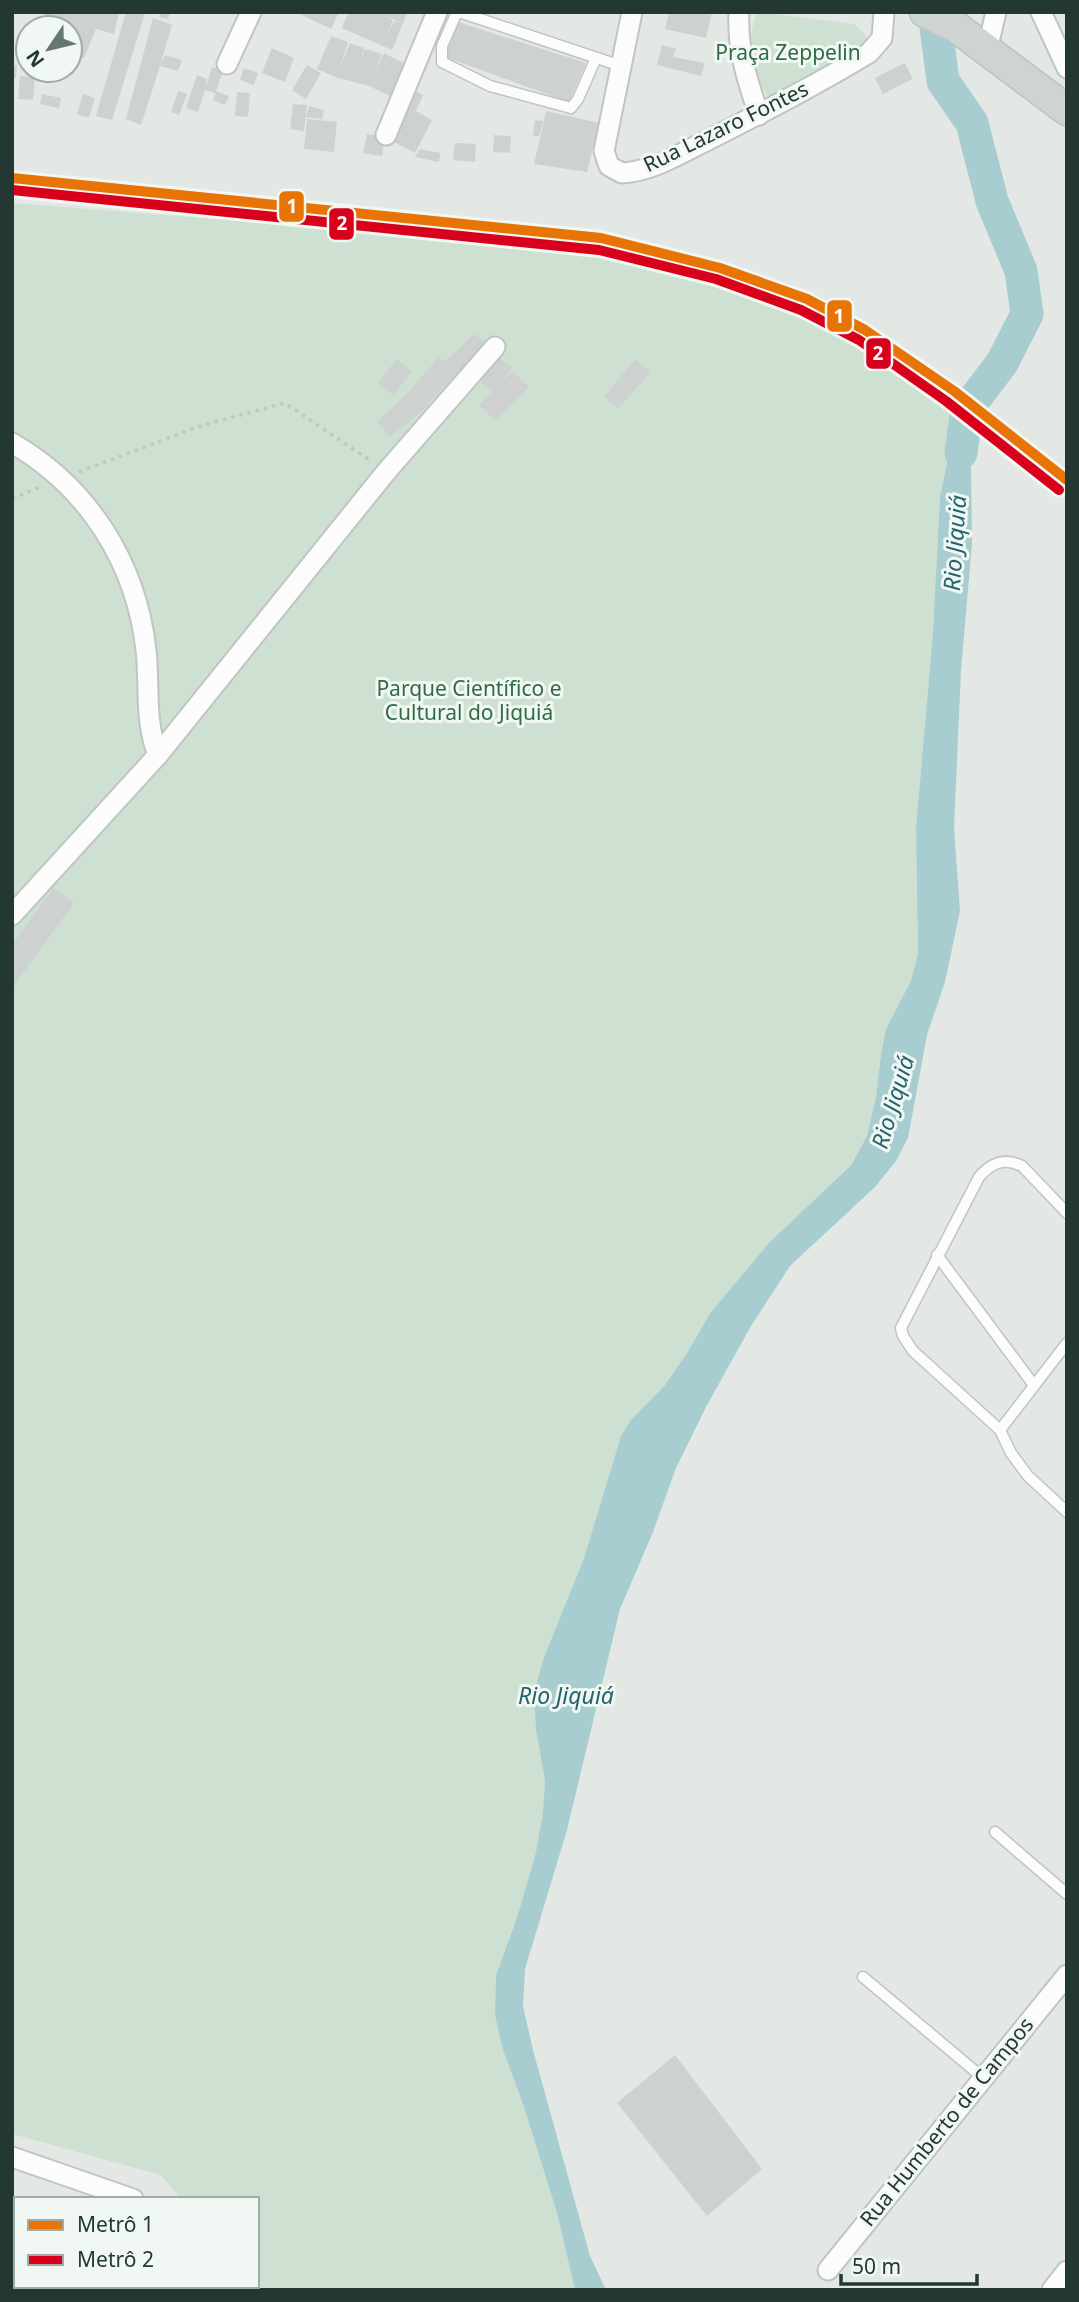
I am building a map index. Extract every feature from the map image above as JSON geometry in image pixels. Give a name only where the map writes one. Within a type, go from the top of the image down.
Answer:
[{"type":"main road","points":[[925,12],[956,27],[1067,110]]},
{"type":"street","points":[[386,135],[437,12]]},
{"type":"street","points":[[621,66],[632,12]]},
{"type":"street","points":[[739,12],[739,44],[744,70],[759,114]]},
{"type":"street","name":"Rua Lazaro Fontes","points":[[621,66],[604,150],[609,166],[622,173],[668,160],[759,114],[869,53],[882,38],[884,12]]},
{"type":"street","points":[[988,50],[996,12]]},
{"type":"street","points":[[1041,12],[1067,68]]},
{"type":"street","points":[[227,64],[247,14]]},
{"type":"street","points":[[12,915],[158,755],[386,472],[495,347]]},
{"type":"street","points":[[12,443],[38,457],[62,478],[104,529],[129,579],[146,650],[151,738],[158,755]]},
{"type":"street","name":"Rua Humberto de Campos","points":[[828,2270],[1067,1975]]},
{"type":"street","points":[[12,2157],[127,2197]]},
{"type":"street","points":[[1052,2290],[1067,2271]]},
{"type":"lane","points":[[596,58],[578,99],[571,108],[490,86],[442,62],[442,46],[458,12],[621,66]]},
{"type":"lane","points":[[1067,1213],[1022,1166],[1002,1160],[985,1169],[902,1322],[903,1336],[913,1350],[1000,1430],[1023,1470],[1067,1512]]},
{"type":"lane","points":[[937,1255],[1034,1384]]},
{"type":"lane","points":[[1000,1430],[1067,1343]]},
{"type":"lane","points":[[995,1832],[1067,1894]]},
{"type":"lane","points":[[863,1977],[982,2077]]},
{"type":"path","points":[[12,499],[200,426],[285,403],[386,472]]},
{"type":"green space","name":"Praça Zeppelin","points":[[758,12],[854,24],[865,34],[868,44],[770,99],[759,79],[752,57],[751,34]]},
{"type":"green space","name":"Parque Científico e Cultural do Jiquiá","points":[[12,203],[423,235],[590,255],[740,283],[859,342],[960,404],[940,496],[933,632],[916,828],[918,954],[912,981],[886,1029],[867,1136],[851,1164],[770,1243],[711,1312],[665,1385],[631,1420],[621,1436],[584,1558],[543,1660],[536,1730],[545,1781],[543,1812],[536,1852],[509,1937],[503,2050],[557,2213],[575,2290],[224,2290],[223,2288],[259,2288],[259,2197],[179,2197],[161,2175],[12,2134]]},
{"type":"water","name":"Rio Jiquiá","points":[[960,404],[974,413],[971,465],[972,544],[961,670],[954,828],[960,911],[945,982],[927,1035],[908,1138],[896,1161],[875,1187],[790,1266],[751,1326],[676,1468],[653,1532],[620,1609],[567,1830],[525,1969],[523,2006],[533,2050],[590,2256],[606,2290],[575,2290],[557,2213],[503,2050],[495,2015],[496,1976],[536,1852],[543,1812],[545,1781],[536,1730],[534,1694],[543,1660],[584,1558],[621,1436],[631,1420],[665,1385],[711,1312],[769,1243],[851,1165],[867,1136],[886,1029],[911,981],[918,954],[916,828],[933,632],[940,496]]},
{"type":"building","points":[[119,12],[114,34],[96,29],[84,58],[84,14],[44,14]]},
{"type":"building","points":[[126,12],[145,13],[112,120],[96,116]]},
{"type":"building","points":[[161,12],[170,12],[168,19],[159,17]]},
{"type":"building","points":[[296,12],[339,12],[331,29]]},
{"type":"building","points":[[349,12],[408,12],[392,50],[342,28]]},
{"type":"building","points":[[669,12],[712,12],[706,38],[665,29]]},
{"type":"building","points":[[153,18],[172,25],[141,125],[126,119]]},
{"type":"building","points":[[458,22],[586,63],[569,102],[445,57]]},
{"type":"building","points":[[331,36],[348,42],[340,68],[350,43],[364,48],[360,62],[365,49],[382,54],[374,74],[384,53],[405,64],[390,96],[317,69]]},
{"type":"building","points":[[662,45],[676,49],[673,57],[705,63],[701,76],[657,65]]},
{"type":"building","points":[[272,48],[294,58],[285,82],[262,73]]},
{"type":"building","points":[[165,55],[182,60],[178,71],[160,66]]},
{"type":"building","points":[[905,63],[913,79],[883,94],[875,78]]},
{"type":"building","points":[[307,65],[321,73],[306,99],[292,90]]},
{"type":"building","points":[[212,67],[223,71],[216,91],[229,96],[225,105],[213,100],[216,93],[205,90],[198,112],[186,108],[197,75],[207,79],[206,88]]},
{"type":"building","points":[[244,68],[258,73],[254,85],[240,80]]},
{"type":"building","points":[[19,84],[34,84],[33,100],[18,99]]},
{"type":"building","points":[[413,90],[423,95],[416,111],[432,120],[415,153],[392,141]]},
{"type":"building","points":[[178,91],[187,94],[179,115],[171,112]]},
{"type":"building","points":[[237,92],[250,93],[248,117],[235,116]]},
{"type":"building","points":[[42,94],[61,98],[59,108],[40,104]]},
{"type":"building","points":[[83,94],[95,98],[89,118],[77,114]]},
{"type":"building","points":[[293,104],[307,105],[304,131],[290,129]]},
{"type":"building","points":[[309,106],[324,110],[322,119],[306,117]]},
{"type":"building","points":[[546,111],[599,123],[587,172],[534,164]]},
{"type":"building","points":[[307,119],[337,122],[334,152],[304,149]]},
{"type":"building","points":[[535,120],[543,121],[539,136],[533,136]]},
{"type":"building","points":[[367,134],[385,137],[382,156],[363,153]]},
{"type":"building","points":[[494,135],[511,136],[510,153],[493,152]]},
{"type":"building","points":[[455,143],[476,144],[475,162],[453,160]]},
{"type":"building","points":[[420,149],[440,153],[439,162],[415,157]]},
{"type":"building","points":[[474,334],[487,344],[421,412],[390,437],[377,422],[405,396],[439,357],[445,362]]},
{"type":"building","points":[[499,357],[512,368],[498,385],[513,371],[529,387],[495,421],[479,405],[492,392],[478,380]]},
{"type":"building","points":[[397,359],[412,372],[393,395],[378,382]]},
{"type":"building","points":[[635,359],[650,372],[618,409],[604,397]]},
{"type":"building","points":[[53,888],[74,903],[12,988],[12,945]]},
{"type":"building","points":[[675,2055],[762,2169],[707,2216],[617,2103]]},
{"type":"waterway","name":"Rio Jiquiá","points":[[934,12],[943,81],[972,123],[992,201],[1021,271],[1027,314],[1002,363],[967,409],[961,453]]},
{"type":"metro line","name":"1","points":[[12,178],[601,238],[720,268],[807,299],[865,330],[954,391],[1067,480]]},
{"type":"metro line","name":"2","points":[[12,190],[599,250],[716,279],[801,310],[859,340],[946,401],[1059,490]]}]
